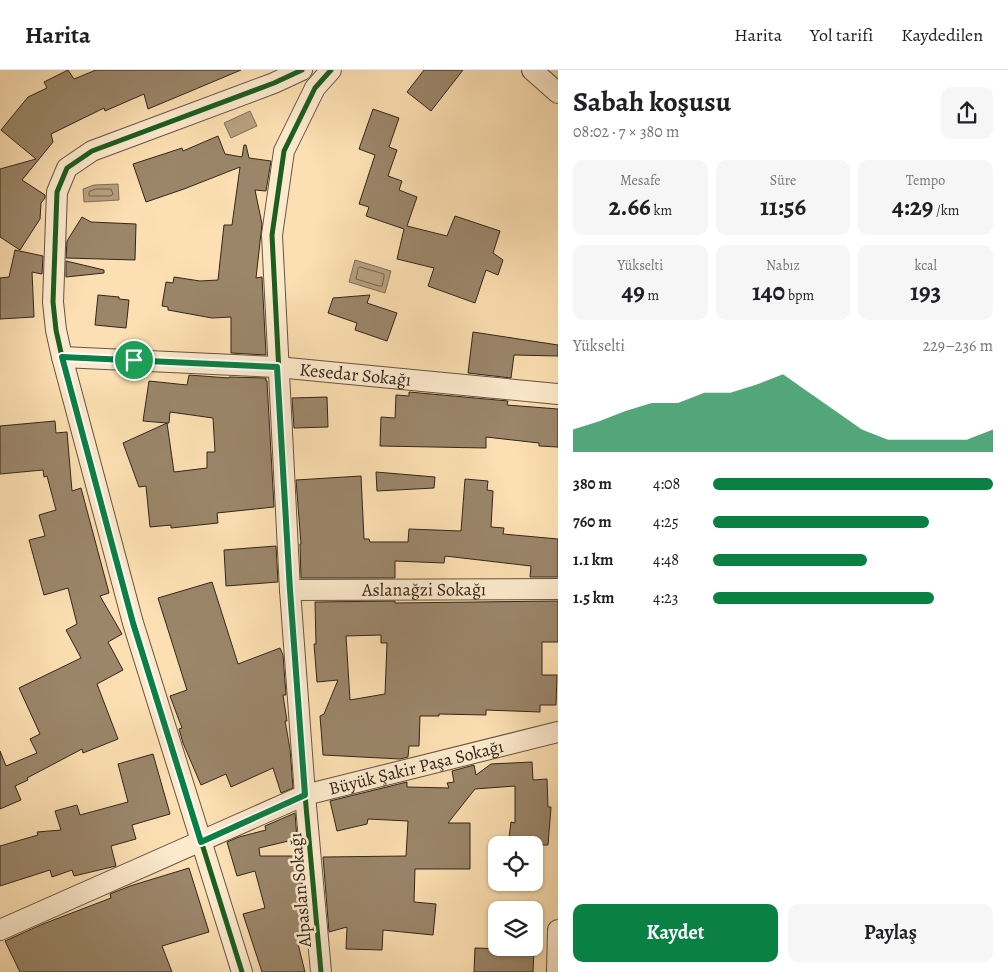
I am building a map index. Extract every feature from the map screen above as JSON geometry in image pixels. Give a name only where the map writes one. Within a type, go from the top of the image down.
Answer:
[{"type":"street","points":[[242,972],[133,623],[62,357],[56,330],[53,302],[57,192],[67,168],[92,151],[274,83],[302,70]]},
{"type":"street","name":"Alpaslan Sokağı","points":[[321,972],[305,795],[290,590],[277,367],[272,236],[284,151],[315,88],[331,70]]},
{"type":"street","points":[[532,70],[558,93]]},
{"type":"street","name":"Kesedar Sokağı","points":[[62,357],[277,367],[558,394]]},
{"type":"street","name":"Aslanağzi Sokağı","points":[[290,590],[558,589]]},
{"type":"street","name":"Büyük Şakir Paşa Sokağı","points":[[0,930],[305,795],[558,732]]},
{"type":"street","points":[[557,972],[558,930]]},
{"type":"water","points":[[250,111],[257,126],[231,138],[224,123]]},
{"type":"water","points":[[118,184],[119,200],[84,202],[83,189],[94,185]]},
{"type":"water","points":[[355,260],[391,271],[385,293],[349,282]]},
{"type":"building","points":[[68,70],[74,79],[96,70],[241,70],[148,109],[144,94],[105,111],[104,108],[51,134],[53,142],[22,180],[45,195],[45,198],[41,203],[40,219],[20,250],[0,237],[0,169],[36,159],[1,130],[28,97],[47,88],[44,82]]},
{"type":"building","points":[[424,70],[463,70],[431,111],[407,92]]},
{"type":"building","points":[[373,109],[399,118],[389,147],[397,150],[388,176],[402,181],[399,190],[417,197],[407,226],[447,236],[455,216],[500,231],[493,253],[503,260],[498,275],[486,270],[475,303],[428,286],[434,268],[397,259],[404,229],[366,216],[369,207],[359,204],[375,155],[359,149]]},
{"type":"building","points":[[218,136],[225,154],[242,157],[244,145],[246,145],[249,158],[271,161],[266,191],[255,190],[262,224],[256,278],[262,277],[266,355],[231,353],[231,317],[212,318],[168,310],[168,307],[162,306],[166,282],[173,283],[174,277],[200,281],[218,280],[224,225],[232,225],[240,167],[146,202],[133,164],[182,148],[183,151]]},
{"type":"building","points":[[82,217],[91,222],[136,224],[135,260],[66,258],[67,241]]},
{"type":"building","points":[[15,250],[43,256],[42,274],[32,272],[34,317],[0,319],[0,278],[9,277]]},
{"type":"building","points":[[66,261],[104,270],[104,273],[66,277]]},
{"type":"building","points":[[98,295],[129,300],[126,328],[95,325]]},
{"type":"building","points":[[370,295],[367,303],[397,313],[387,341],[355,330],[357,323],[328,313],[333,298]]},
{"type":"building","points":[[473,332],[558,345],[558,356],[514,355],[511,378],[468,373]]},
{"type":"building","points":[[189,375],[266,378],[274,507],[217,513],[218,523],[171,528],[171,525],[150,527],[146,486],[139,487],[123,443],[167,423],[143,421],[149,381],[187,385]],"holes":[[[170,412],[213,418],[215,452],[207,452],[207,468],[174,472],[167,423],[169,423]]]},
{"type":"building","points":[[409,392],[508,401],[507,405],[558,409],[558,447],[539,446],[539,443],[486,437],[486,448],[380,446],[381,417],[395,418],[396,395],[409,396]]},
{"type":"building","points":[[327,397],[328,427],[294,428],[292,398]]},
{"type":"building","points":[[55,421],[56,433],[67,432],[72,491],[81,488],[109,593],[100,596],[122,634],[108,642],[123,670],[97,684],[118,739],[83,753],[82,749],[27,778],[28,780],[15,786],[21,800],[0,809],[0,751],[6,766],[37,753],[30,739],[40,734],[19,688],[81,658],[66,630],[77,624],[68,588],[44,595],[29,540],[45,536],[39,515],[56,510],[47,476],[44,477],[43,470],[0,474],[0,426]]},
{"type":"building","points":[[376,472],[435,477],[434,488],[377,491]]},
{"type":"building","points":[[361,476],[364,539],[369,539],[370,542],[408,542],[409,529],[461,531],[465,479],[488,481],[487,490],[493,491],[491,527],[504,528],[503,534],[558,539],[558,577],[530,577],[531,566],[445,556],[444,563],[395,561],[395,578],[301,578],[301,544],[296,480]]},
{"type":"building","points":[[276,546],[278,582],[226,586],[224,550]]},
{"type":"building","points":[[212,582],[238,664],[280,648],[283,655],[286,695],[283,695],[293,788],[281,793],[273,768],[231,787],[226,774],[201,785],[183,743],[179,729],[182,728],[170,696],[187,690],[158,598]]},
{"type":"building","points":[[558,601],[558,642],[542,642],[542,675],[557,675],[556,705],[540,705],[540,712],[486,710],[486,715],[439,714],[439,716],[420,716],[419,746],[409,746],[408,757],[400,759],[323,755],[320,716],[324,714],[338,680],[317,682],[314,644],[316,644],[315,602]],"holes":[[[381,635],[381,643],[387,643],[385,694],[350,700],[346,636]]]},
{"type":"building","points":[[153,754],[170,814],[132,825],[136,839],[111,846],[116,866],[74,876],[72,870],[52,877],[50,870],[0,886],[0,846],[38,835],[37,832],[61,830],[55,811],[77,805],[80,815],[128,802],[118,764]]},
{"type":"building","points":[[532,762],[533,780],[547,779],[548,807],[551,807],[548,845],[543,845],[543,836],[509,836],[511,822],[515,823],[515,786],[475,789],[448,823],[470,823],[470,869],[415,869],[414,902],[436,904],[433,935],[383,930],[382,950],[346,949],[347,927],[329,932],[323,857],[406,856],[408,821],[368,819],[367,824],[337,831],[330,801],[407,782],[407,787],[449,788],[447,783],[454,782],[452,771],[474,765],[476,775],[491,764]]},
{"type":"building","points":[[295,813],[297,839],[259,848],[260,856],[299,856],[306,938],[297,940],[305,972],[262,972],[243,914],[265,908],[255,871],[237,876],[227,842],[266,830],[265,826]]},
{"type":"building","points":[[189,868],[209,932],[162,946],[172,972],[20,972],[5,941],[111,898],[110,894],[130,886]]},
{"type":"building","points":[[475,948],[488,948],[488,956],[534,956],[533,972],[474,972]]},
{"type":"cycle path","points":[[242,972],[133,623],[62,357],[56,330],[53,302],[57,192],[67,168],[92,151],[274,83],[302,70]]},
{"type":"cycle path","points":[[321,972],[305,795],[290,590],[272,235],[284,151],[315,88],[331,70]]},
{"type":"route","points":[[62,357],[134,360],[277,367],[290,590],[305,795],[201,842],[133,623],[62,357]]}]
